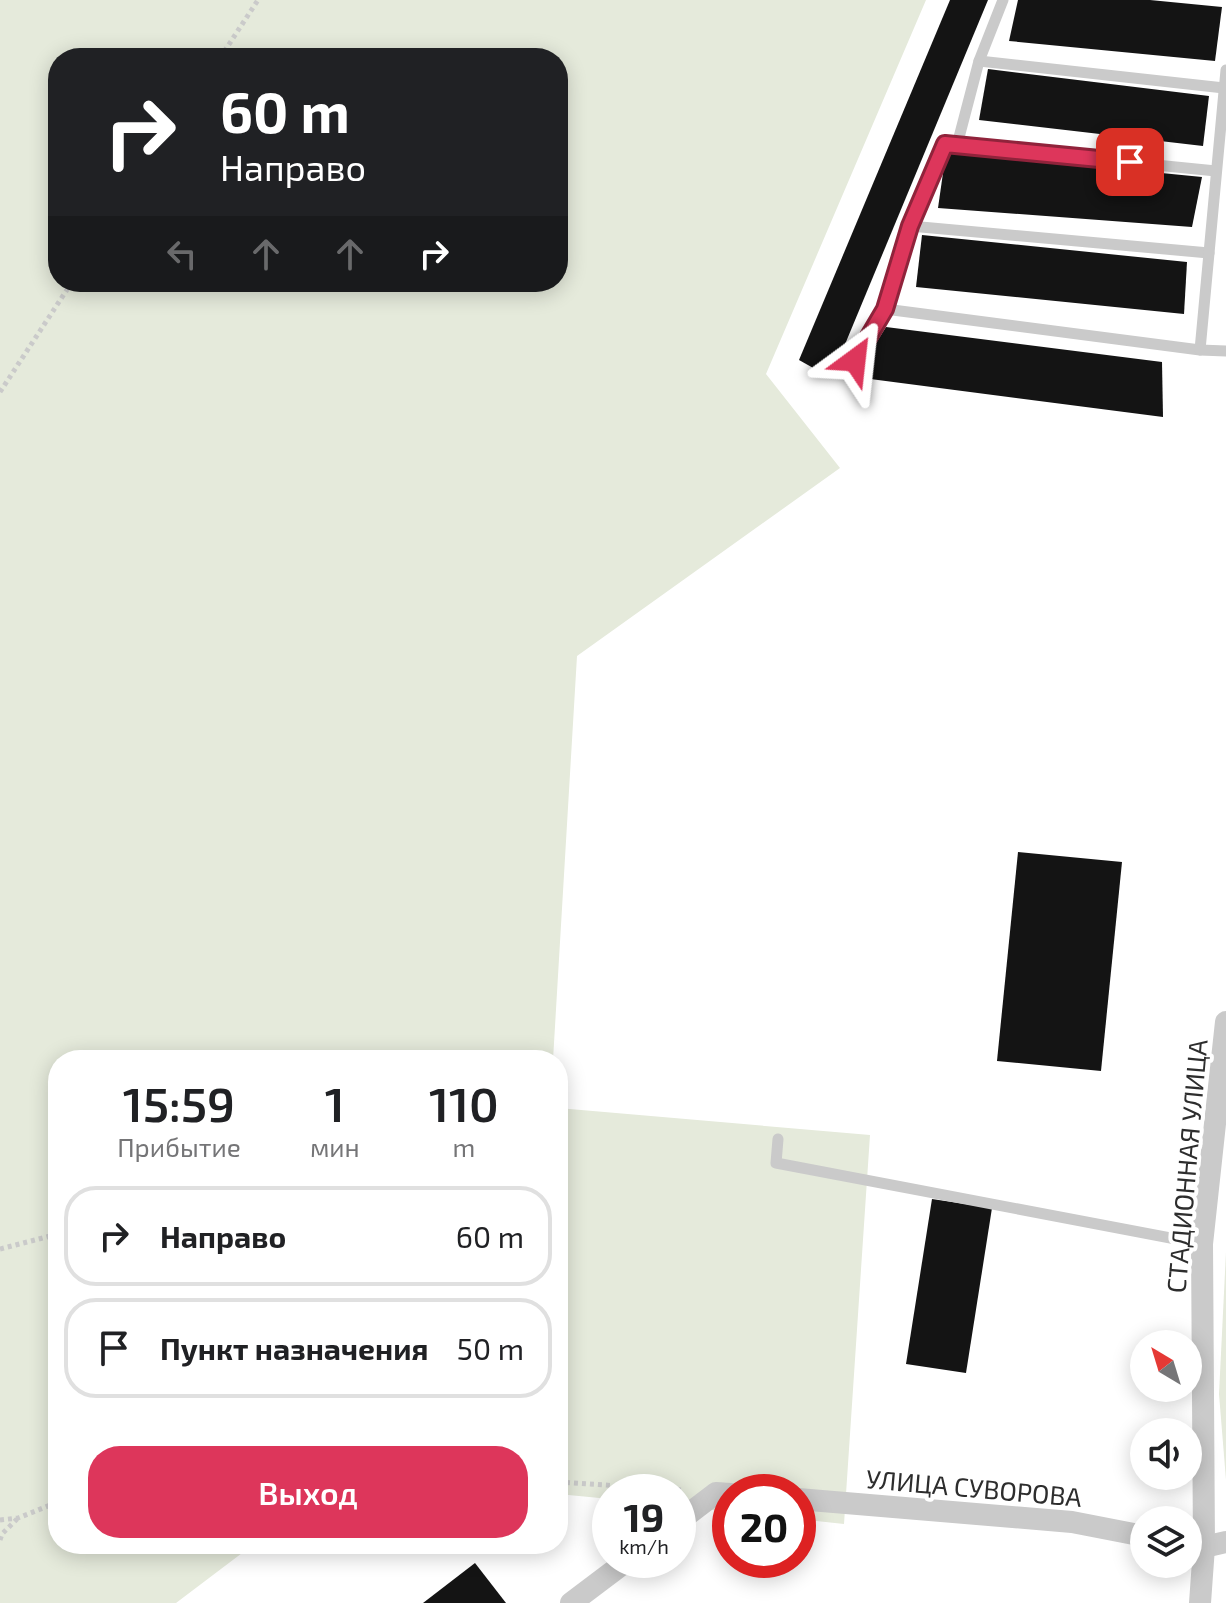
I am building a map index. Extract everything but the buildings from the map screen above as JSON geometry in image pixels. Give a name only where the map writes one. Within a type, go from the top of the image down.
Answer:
[{"type":"street","name":"СТАДИОННАЯ УЛИЦА","points":[[1200,1603],[1206,1544],[1202,1244],[1226,1022]]},
{"type":"street","name":"УЛИЦА СУВОРОВА","points":[[816,1501],[1072,1522],[1130,1533]]},
{"type":"street","points":[[571,1603],[604,1578]]},
{"type":"lane","points":[[957,145],[979,61],[1003,0]]},
{"type":"lane","points":[[979,61],[1224,88]]},
{"type":"lane","points":[[1200,350],[1226,70]]},
{"type":"lane","points":[[855,360],[885,309],[910,226],[945,144],[1216,171]]},
{"type":"lane","points":[[910,226],[1209,253]]},
{"type":"lane","points":[[885,309],[1226,351]]},
{"type":"lane","points":[[778,1139],[776,1163],[1202,1244]]},
{"type":"path","points":[[227,48],[258,0]]},
{"type":"path","points":[[0,392],[65,292]]},
{"type":"path","points":[[0,1249],[48,1237]]},
{"type":"path","points":[[568,1483],[712,1492]]},
{"type":"path","points":[[0,1520],[18,1518],[48,1506]]},
{"type":"path","points":[[0,1540],[18,1518]]},
{"type":"shaded area","points":[[0,0],[926,0],[766,374],[840,468],[577,656],[554,1050],[48,1050],[48,1554],[241,1554],[176,1603],[0,1603]]},
{"type":"shaded area","points":[[568,1109],[870,1135],[844,1524],[816,1521],[816,1474],[712,1474],[712,1510],[696,1508],[696,1474],[592,1474],[592,1497],[568,1495]]},
{"type":"shaded area","points":[[1226,1252],[1226,1480],[1219,1394]]},
{"type":"route","points":[[855,360],[885,309],[910,226],[945,144],[1130,162]]}]
